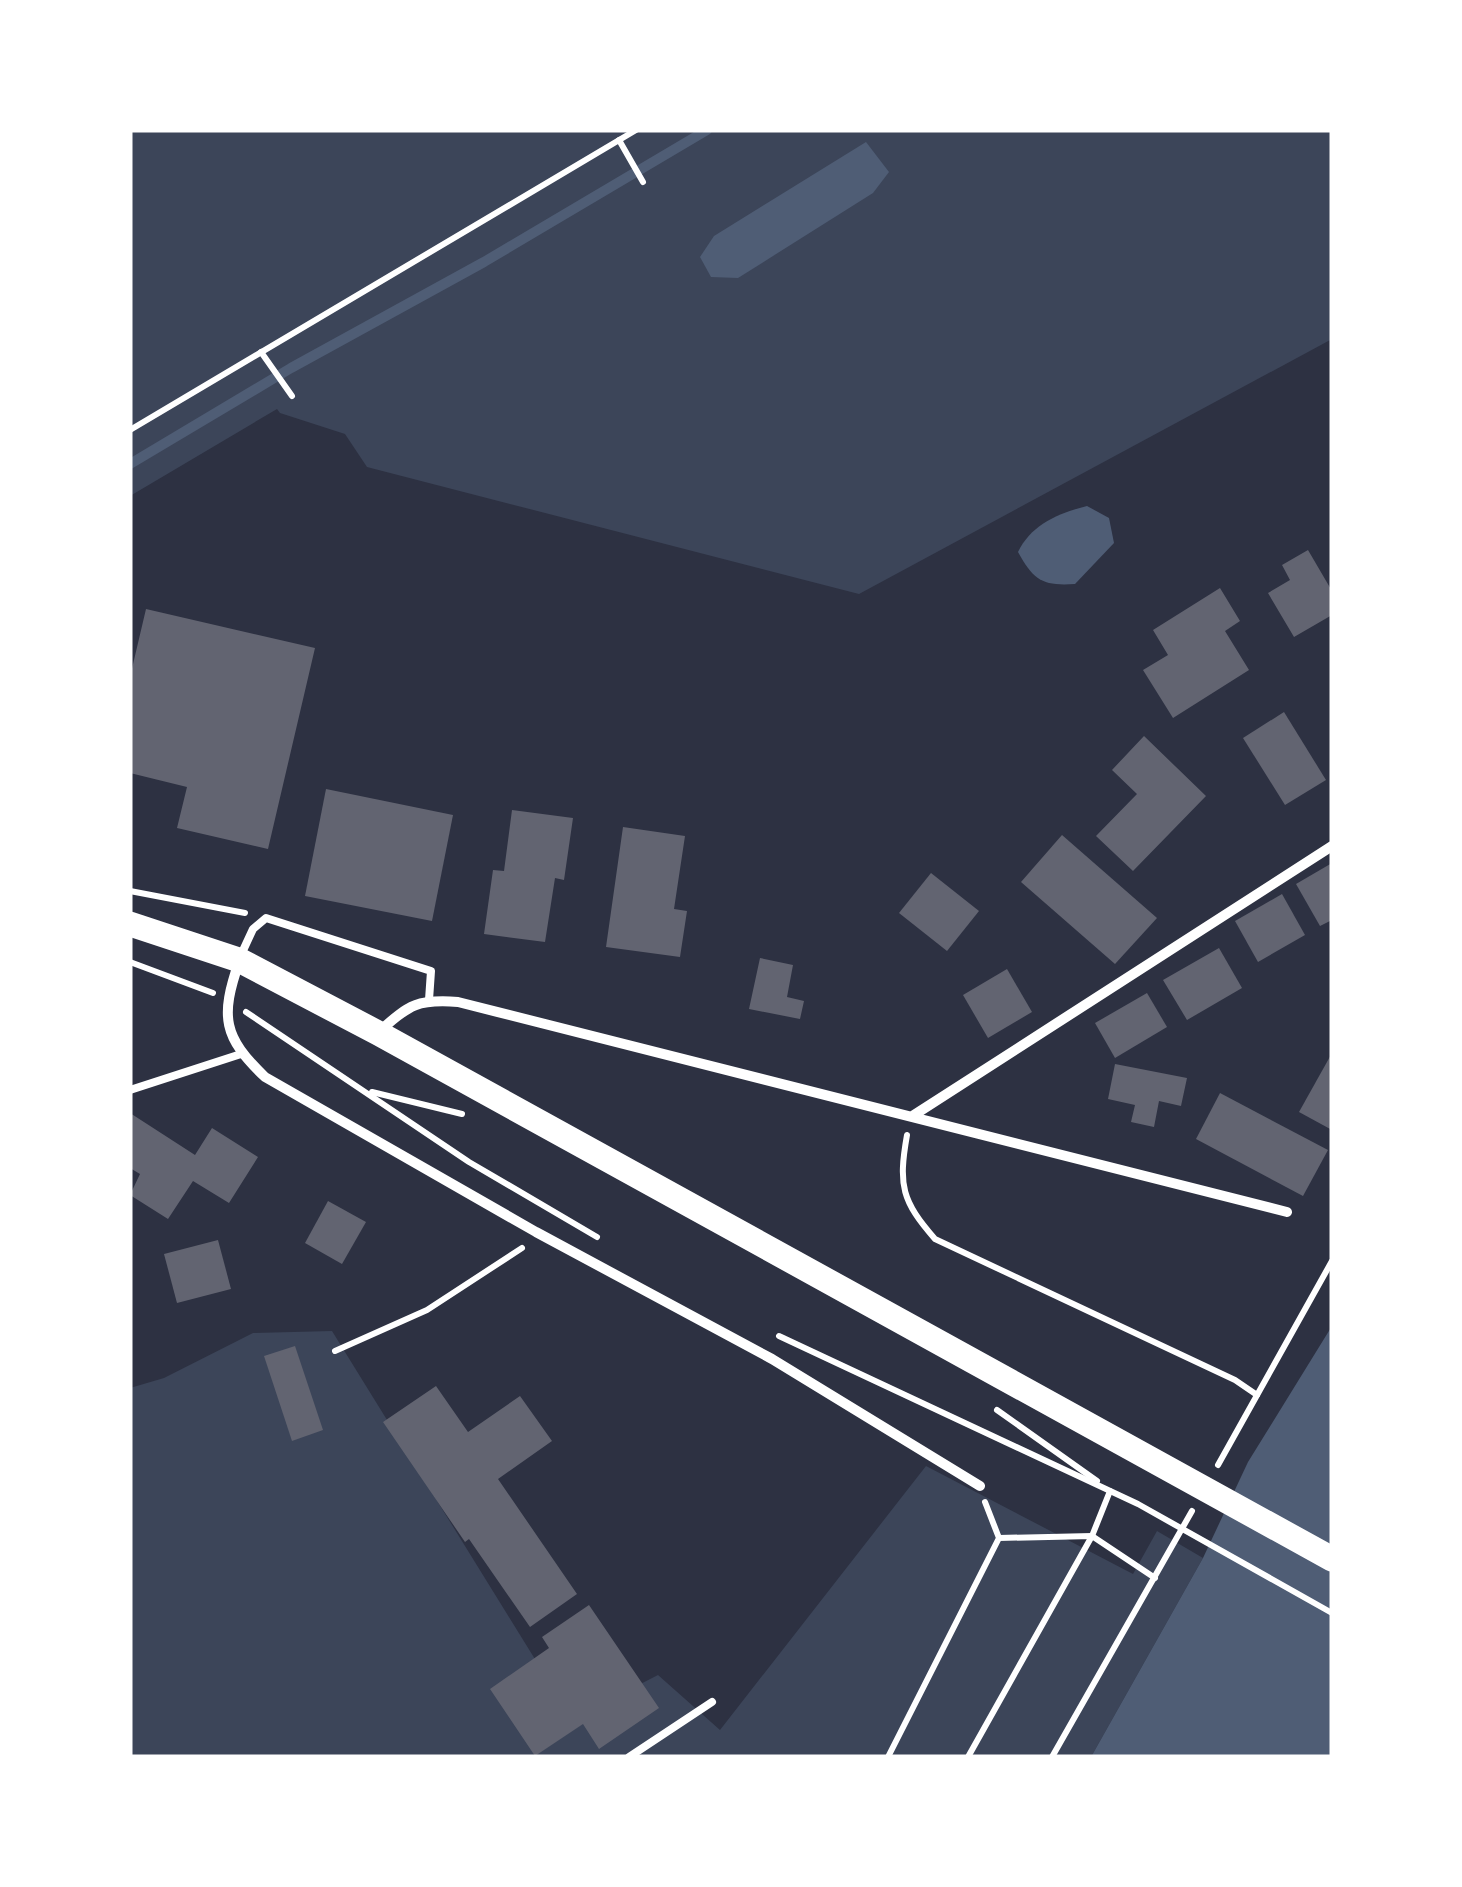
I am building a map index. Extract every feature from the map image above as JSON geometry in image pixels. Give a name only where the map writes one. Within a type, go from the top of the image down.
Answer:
[{"type":"main road","points":[[130,924],[239,960],[378,1033],[1332,1559]]},
{"type":"street","points":[[914,1115],[1332,846]]},
{"type":"street","points":[[239,960],[226,998],[228,1027],[241,1054],[266,1077],[536,1232],[772,1359],[980,1486]]},
{"type":"street","points":[[378,1033],[404,1008],[430,1000],[458,1002],[1288,1212]]},
{"type":"lane","points":[[239,960],[252,929],[266,918],[430,971],[430,1000]]},
{"type":"lane","points":[[130,1090],[241,1054]]},
{"type":"lane","points":[[628,1757],[712,1702]]},
{"type":"path","points":[[130,430],[636,130]]},
{"type":"path","points":[[619,140],[643,182]]},
{"type":"path","points":[[261,352],[292,396]]},
{"type":"path","points":[[130,891],[266,918]]},
{"type":"path","points":[[364,1090],[469,1162],[606,1242]]},
{"type":"path","points":[[914,1115],[901,1171],[910,1210],[935,1239],[1235,1380],[1257,1394]]},
{"type":"path","points":[[335,1351],[427,1310],[524,1246],[536,1232]]},
{"type":"path","points":[[762,1328],[1138,1504],[1332,1613]]},
{"type":"path","points":[[888,1757],[999,1538],[980,1486]]},
{"type":"path","points":[[968,1757],[1092,1536],[1110,1491]]},
{"type":"path","points":[[999,1538],[1092,1536],[1155,1578]]},
{"type":"shaded area","points":[[130,130],[1332,130],[1332,339],[859,594],[367,467],[345,434],[277,409],[130,496]]},
{"type":"shaded area","points":[[866,142],[889,172],[873,193],[738,278],[711,277],[700,257],[714,236]]},
{"type":"shaded area","points":[[1087,506],[1109,518],[1114,543],[1075,584],[1040,580],[1018,552],[1030,534],[1046,522]]},
{"type":"shaded area","points":[[1332,1326],[1332,1757],[1091,1757],[1203,1558],[1248,1462]]},
{"type":"shaded area","points":[[332,1331],[572,1719],[658,1675],[720,1730],[926,1466],[1133,1574],[1157,1531],[1203,1558],[1091,1757],[130,1757],[130,1388],[164,1378],[253,1333]]},
{"type":"building","points":[[1308,550],[1332,591],[1332,615],[1294,637],[1268,593],[1290,580],[1282,565]]},
{"type":"building","points":[[1220,588],[1240,621],[1225,631],[1249,670],[1173,718],[1143,670],[1168,655],[1153,630]]},
{"type":"building","points":[[146,609],[315,648],[268,849],[177,828],[187,787],[130,773],[130,677]]},
{"type":"building","points":[[1284,712],[1326,780],[1285,805],[1243,738]]},
{"type":"building","points":[[1144,736],[1206,796],[1133,871],[1096,836],[1137,794],[1112,770]]},
{"type":"building","points":[[326,789],[453,815],[432,921],[305,896]]},
{"type":"building","points":[[512,810],[573,818],[564,880],[555,878],[545,942],[484,934],[493,870],[504,871]]},
{"type":"building","points":[[623,827],[685,836],[674,909],[687,911],[680,957],[606,947]]},
{"type":"building","points":[[1062,835],[1157,918],[1115,964],[1021,882]]},
{"type":"building","points":[[1332,863],[1332,920],[1320,926],[1296,884]]},
{"type":"building","points":[[931,873],[979,911],[947,951],[899,913]]},
{"type":"building","points":[[1282,894],[1305,935],[1258,962],[1235,921]]},
{"type":"building","points":[[1219,948],[1242,988],[1187,1020],[1163,980]]},
{"type":"building","points":[[760,958],[793,965],[787,997],[804,1001],[800,1019],[749,1009]]},
{"type":"building","points":[[1007,969],[1032,1012],[988,1038],[963,995]]},
{"type":"building","points":[[1147,993],[1167,1027],[1115,1058],[1095,1023]]},
{"type":"building","points":[[1332,1053],[1332,1130],[1299,1112]]},
{"type":"building","points":[[1115,1064],[1187,1078],[1181,1106],[1159,1101],[1154,1127],[1131,1122],[1135,1105],[1108,1099]]},
{"type":"building","points":[[1220,1093],[1328,1150],[1303,1196],[1196,1139]]},
{"type":"building","points":[[130,1113],[195,1155],[212,1128],[258,1157],[229,1203],[193,1181],[168,1219],[130,1195],[140,1174],[130,1168]]},
{"type":"building","points":[[328,1201],[366,1222],[342,1264],[305,1243]]},
{"type":"building","points":[[218,1240],[231,1289],[177,1303],[164,1254]]},
{"type":"building","points":[[295,1346],[323,1430],[292,1441],[264,1356]]},
{"type":"building","points":[[436,1386],[468,1432],[520,1396],[552,1441],[498,1479],[577,1594],[530,1627],[469,1539],[465,1542],[383,1422]]},
{"type":"building","points":[[589,1605],[659,1708],[599,1749],[583,1724],[535,1756],[490,1689],[549,1648],[542,1637]]},
{"type":"waterway","points":[[130,464],[707,130]]}]
